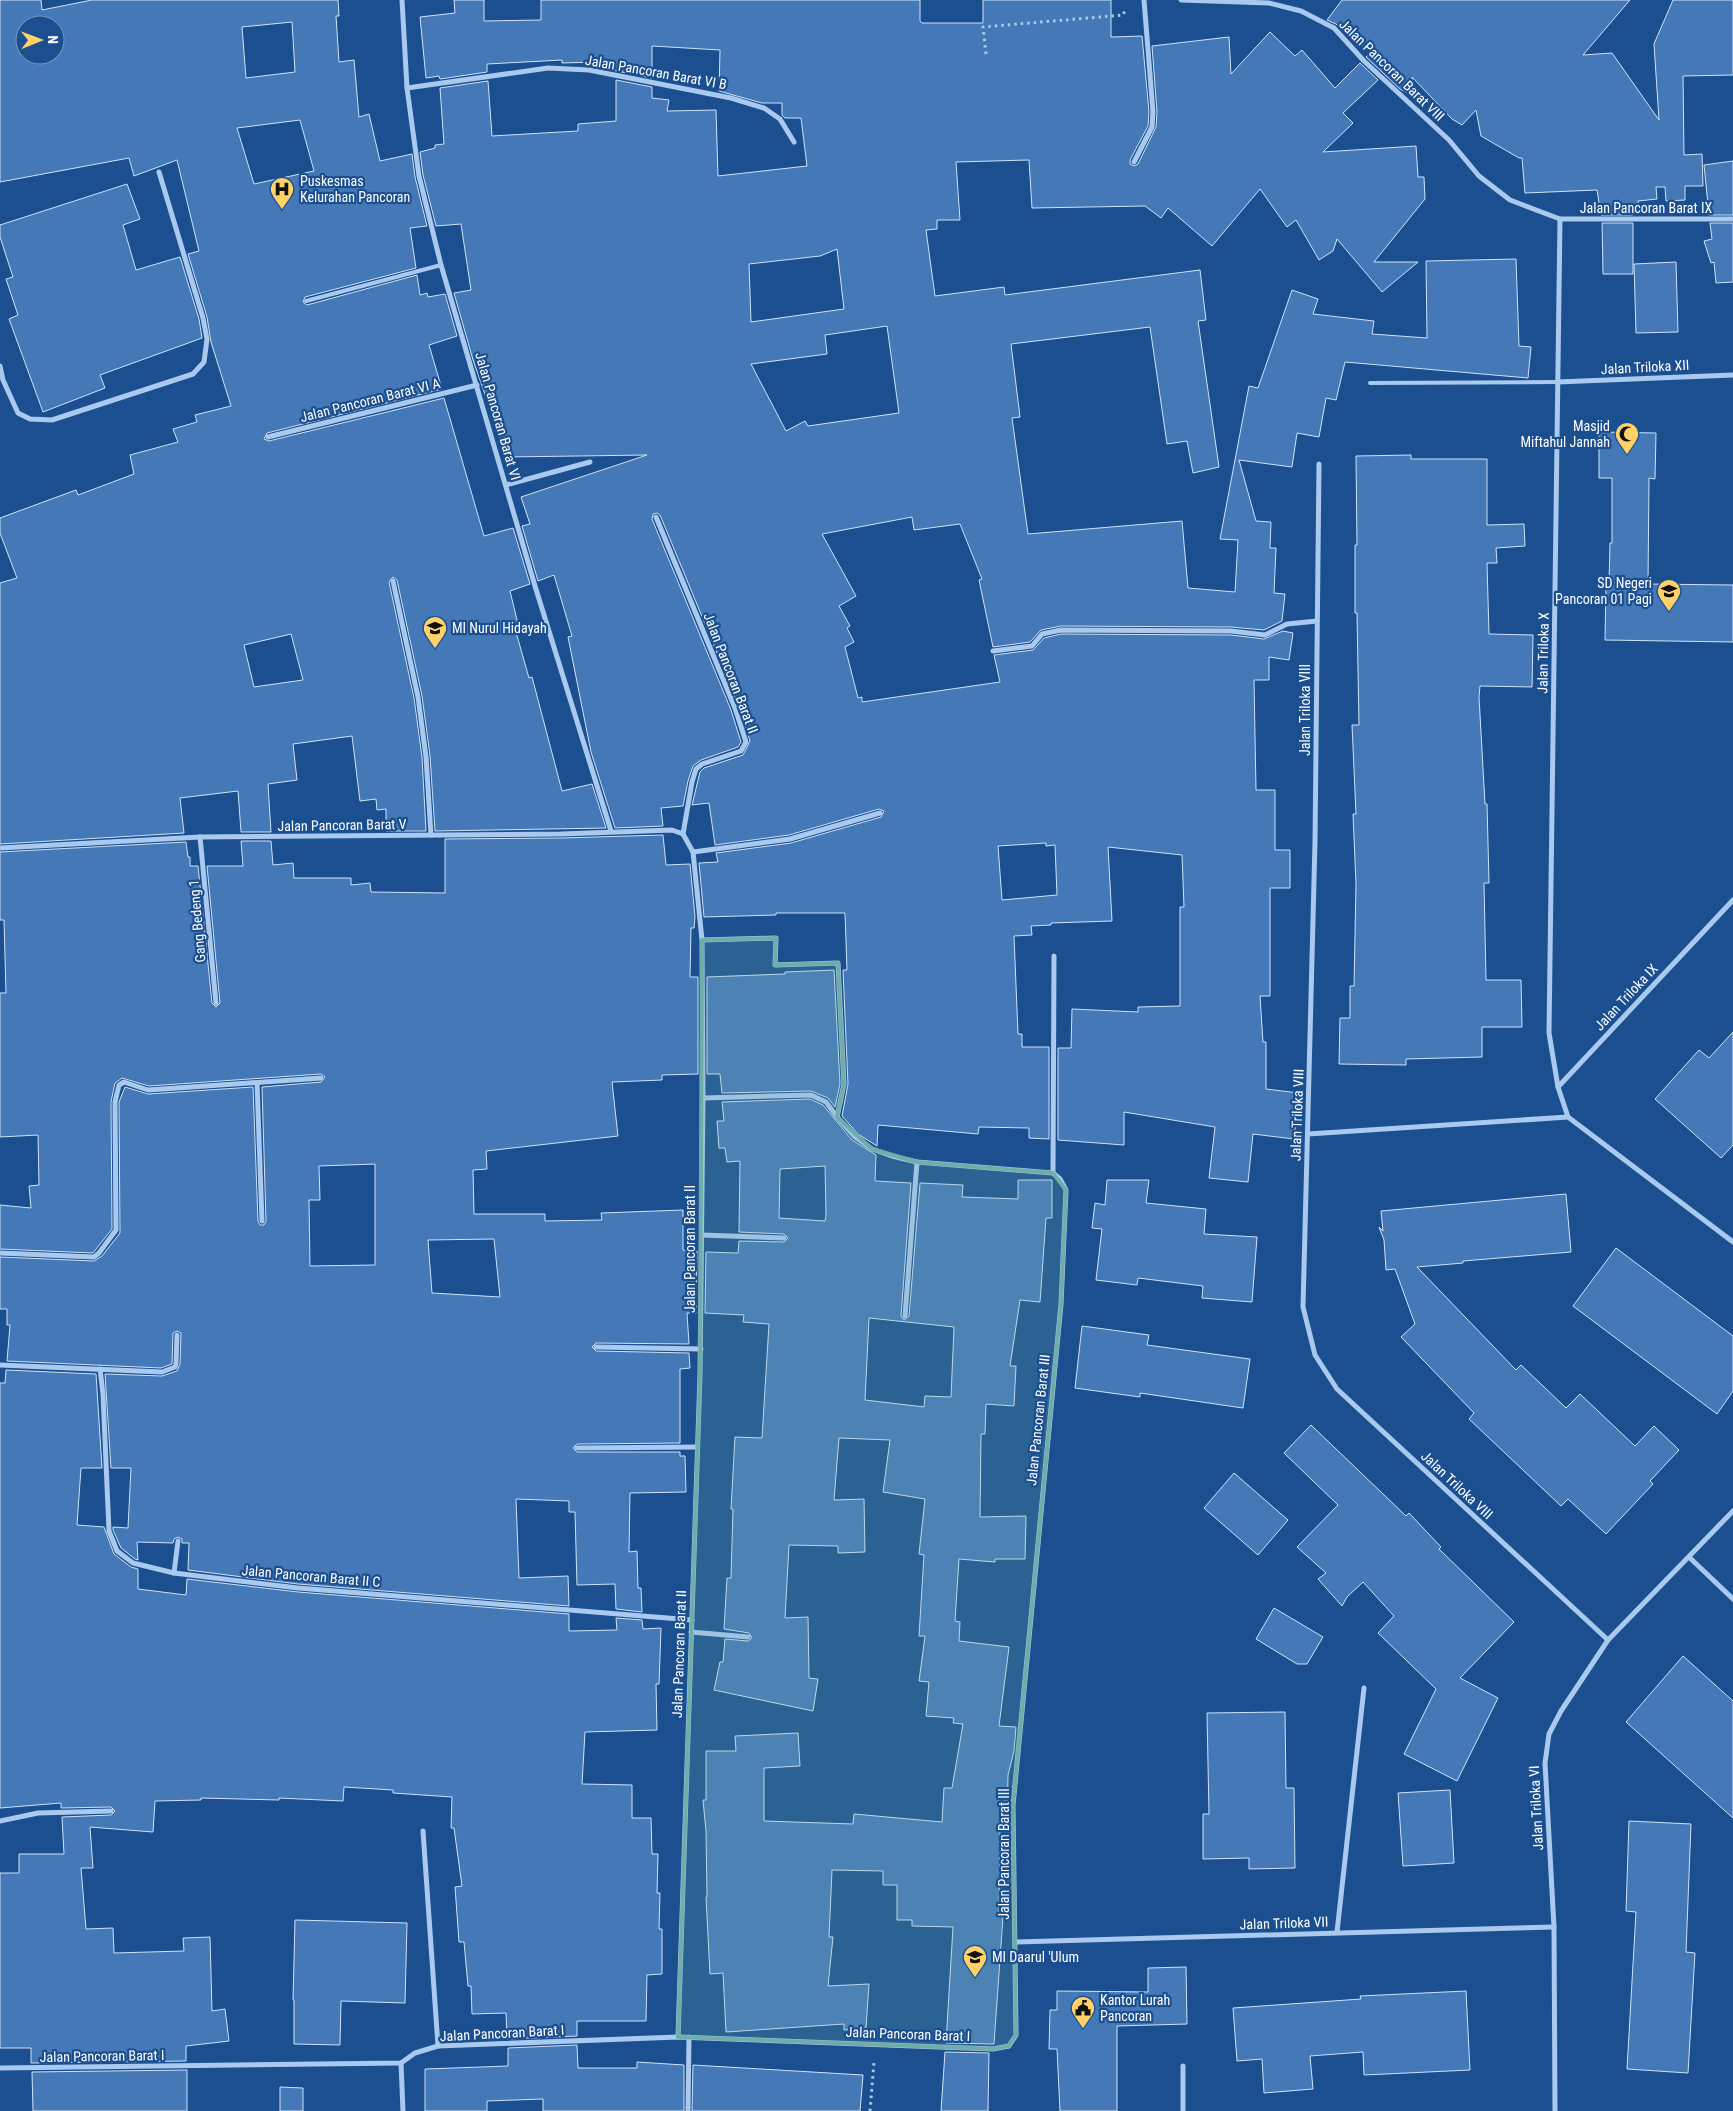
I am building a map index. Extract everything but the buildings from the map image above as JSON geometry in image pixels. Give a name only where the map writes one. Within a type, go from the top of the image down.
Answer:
[{"type":"street","name":"Jalan Pancoran Barat VI","points":[[402,0],[407,88],[420,176],[442,265],[535,586],[611,831]]},
{"type":"street","points":[[1134,162],[1152,127],[1153,112],[1145,0]]},
{"type":"street","name":"Jalan Pancoran Barat VIII","points":[[1181,0],[1269,3],[1301,11],[1334,28],[1364,61],[1449,140],[1479,176],[1510,200],[1560,219]]},
{"type":"street","name":"Jalan Pancoran Barat VI B","points":[[407,88],[548,68],[589,70],[732,98],[764,108],[780,119],[794,142]]},
{"type":"street","points":[[0,366],[3,380],[18,413],[30,419],[52,420],[193,374],[204,362],[207,338],[203,318],[159,172]]},
{"type":"street","name":"Jalan Pancoran Barat IX","points":[[1560,219],[1733,219]]},
{"type":"street","name":"Jalan Triloka X","points":[[1558,1087],[1549,1033],[1560,219]]},
{"type":"street","name":"Jalan Triloka XII","points":[[1557,382],[1733,375]]},
{"type":"street","name":"Jalan Pancoran Barat VI A","points":[[268,437],[477,385]]},
{"type":"street","points":[[506,485],[590,462]]},
{"type":"street","name":"Jalan Triloka VIII","points":[[1319,464],[1315,842],[1302,1307],[1315,1355],[1337,1389],[1608,1640]]},
{"type":"street","name":"Jalan Pancoran Barat II","points":[[656,517],[735,708],[746,742],[741,751],[702,764],[696,769],[683,834],[693,852],[702,940],[702,1235],[701,1349],[678,2037]]},
{"type":"street","points":[[393,582],[418,697],[426,757],[432,835]]},
{"type":"street","points":[[993,651],[1032,646],[1042,634],[1061,630],[1231,631],[1265,635],[1287,624],[1317,621]]},
{"type":"street","points":[[693,852],[790,839],[880,813]]},
{"type":"street","name":"Jalan Pancoran Barat V","points":[[0,848],[200,838],[561,834],[672,830],[683,834]]},
{"type":"street","name":"Gang Bedeng 1","points":[[200,838],[216,1003]]},
{"type":"street","name":"Jalan Triloka IX","points":[[1558,1087],[1733,900]]},
{"type":"street","points":[[702,940],[776,938],[775,965],[838,963],[844,1084],[837,1118]]},
{"type":"street","points":[[702,1098],[811,1096],[826,1102],[837,1118],[855,1137],[872,1149],[917,1162],[1053,1173],[1054,956]]},
{"type":"street","points":[[0,1253],[94,1257],[100,1253],[114,1232],[115,1102],[120,1085],[124,1082],[148,1090],[321,1078]]},
{"type":"street","points":[[257,1083],[262,1221]]},
{"type":"street","points":[[1558,1087],[1568,1117],[1733,1242]]},
{"type":"street","points":[[1308,1134],[1568,1117]]},
{"type":"street","points":[[906,1316],[917,1162]]},
{"type":"street","name":"Jalan Pancoran Barat III","points":[[1009,2046],[1016,2035],[1013,1805],[1062,1285],[1066,1190],[1060,1178],[1053,1173]]},
{"type":"street","points":[[702,1235],[784,1238]]},
{"type":"street","points":[[0,1365],[158,1372],[175,1367],[177,1335]]},
{"type":"street","points":[[596,1347],[701,1349]]},
{"type":"street","name":"Jalan Pancoran Barat II C","points":[[100,1369],[103,1394],[109,1531],[117,1551],[133,1563],[174,1574],[298,1588],[692,1620]]},
{"type":"street","points":[[577,1448],[697,1447]]},
{"type":"street","name":"Jalan Triloka VI","points":[[1555,2111],[1554,1927],[1544,1763],[1550,1734],[1561,1710],[1608,1640],[1690,1558],[1733,1511]]},
{"type":"street","points":[[174,1574],[178,1541]]},
{"type":"street","points":[[1690,1558],[1733,1599]]},
{"type":"street","points":[[691,1632],[748,1637]]},
{"type":"street","points":[[1337,1932],[1364,1688]]},
{"type":"street","points":[[0,1821],[38,1812],[111,1811]]},
{"type":"street","points":[[423,1831],[438,2046]]},
{"type":"street","name":"Jalan Triloka VII","points":[[1016,1942],[1554,1927]]},
{"type":"street","name":"Jalan Pancoran Barat I","points":[[0,2068],[400,2063],[415,2053],[438,2046],[678,2037],[993,2048],[1009,2046]]},
{"type":"street","points":[[688,2111],[689,2037]]},
{"type":"street","points":[[400,2063],[403,2111]]},
{"type":"street","points":[[1183,2066],[1183,2111]]},
{"type":"lane","points":[[306,301],[442,265]]},
{"type":"lane","points":[[1370,383],[1557,382]]},
{"type":"path","points":[[986,54],[983,27],[1123,15],[1129,0]]},
{"type":"path","points":[[870,2111],[876,2043]]},
{"type":"highlighted area","points":[[776,938],[775,965],[838,963],[844,1084],[837,1117],[872,1149],[917,1162],[1053,1173],[1066,1190],[1061,1304],[1013,1805],[1016,2035],[1009,2046],[993,2049],[678,2037],[700,1375],[702,940]]},
{"type":"place","name":"Puskesmas Kelurahan Pancoran","points":[[282,210]]},
{"type":"place","name":"Masjid Miftahul Jannah","points":[[1627,455]]},
{"type":"place","name":"SD Negeri Pancoran 01 Pagi","points":[[1669,612]]},
{"type":"place","name":"MI Nurul Hidayah","points":[[435,649]]},
{"type":"place","name":"MI Daarul 'Ulum","points":[[975,1978]]},
{"type":"place","name":"Kantor Lurah Pancoran","points":[[1083,2029]]}]
